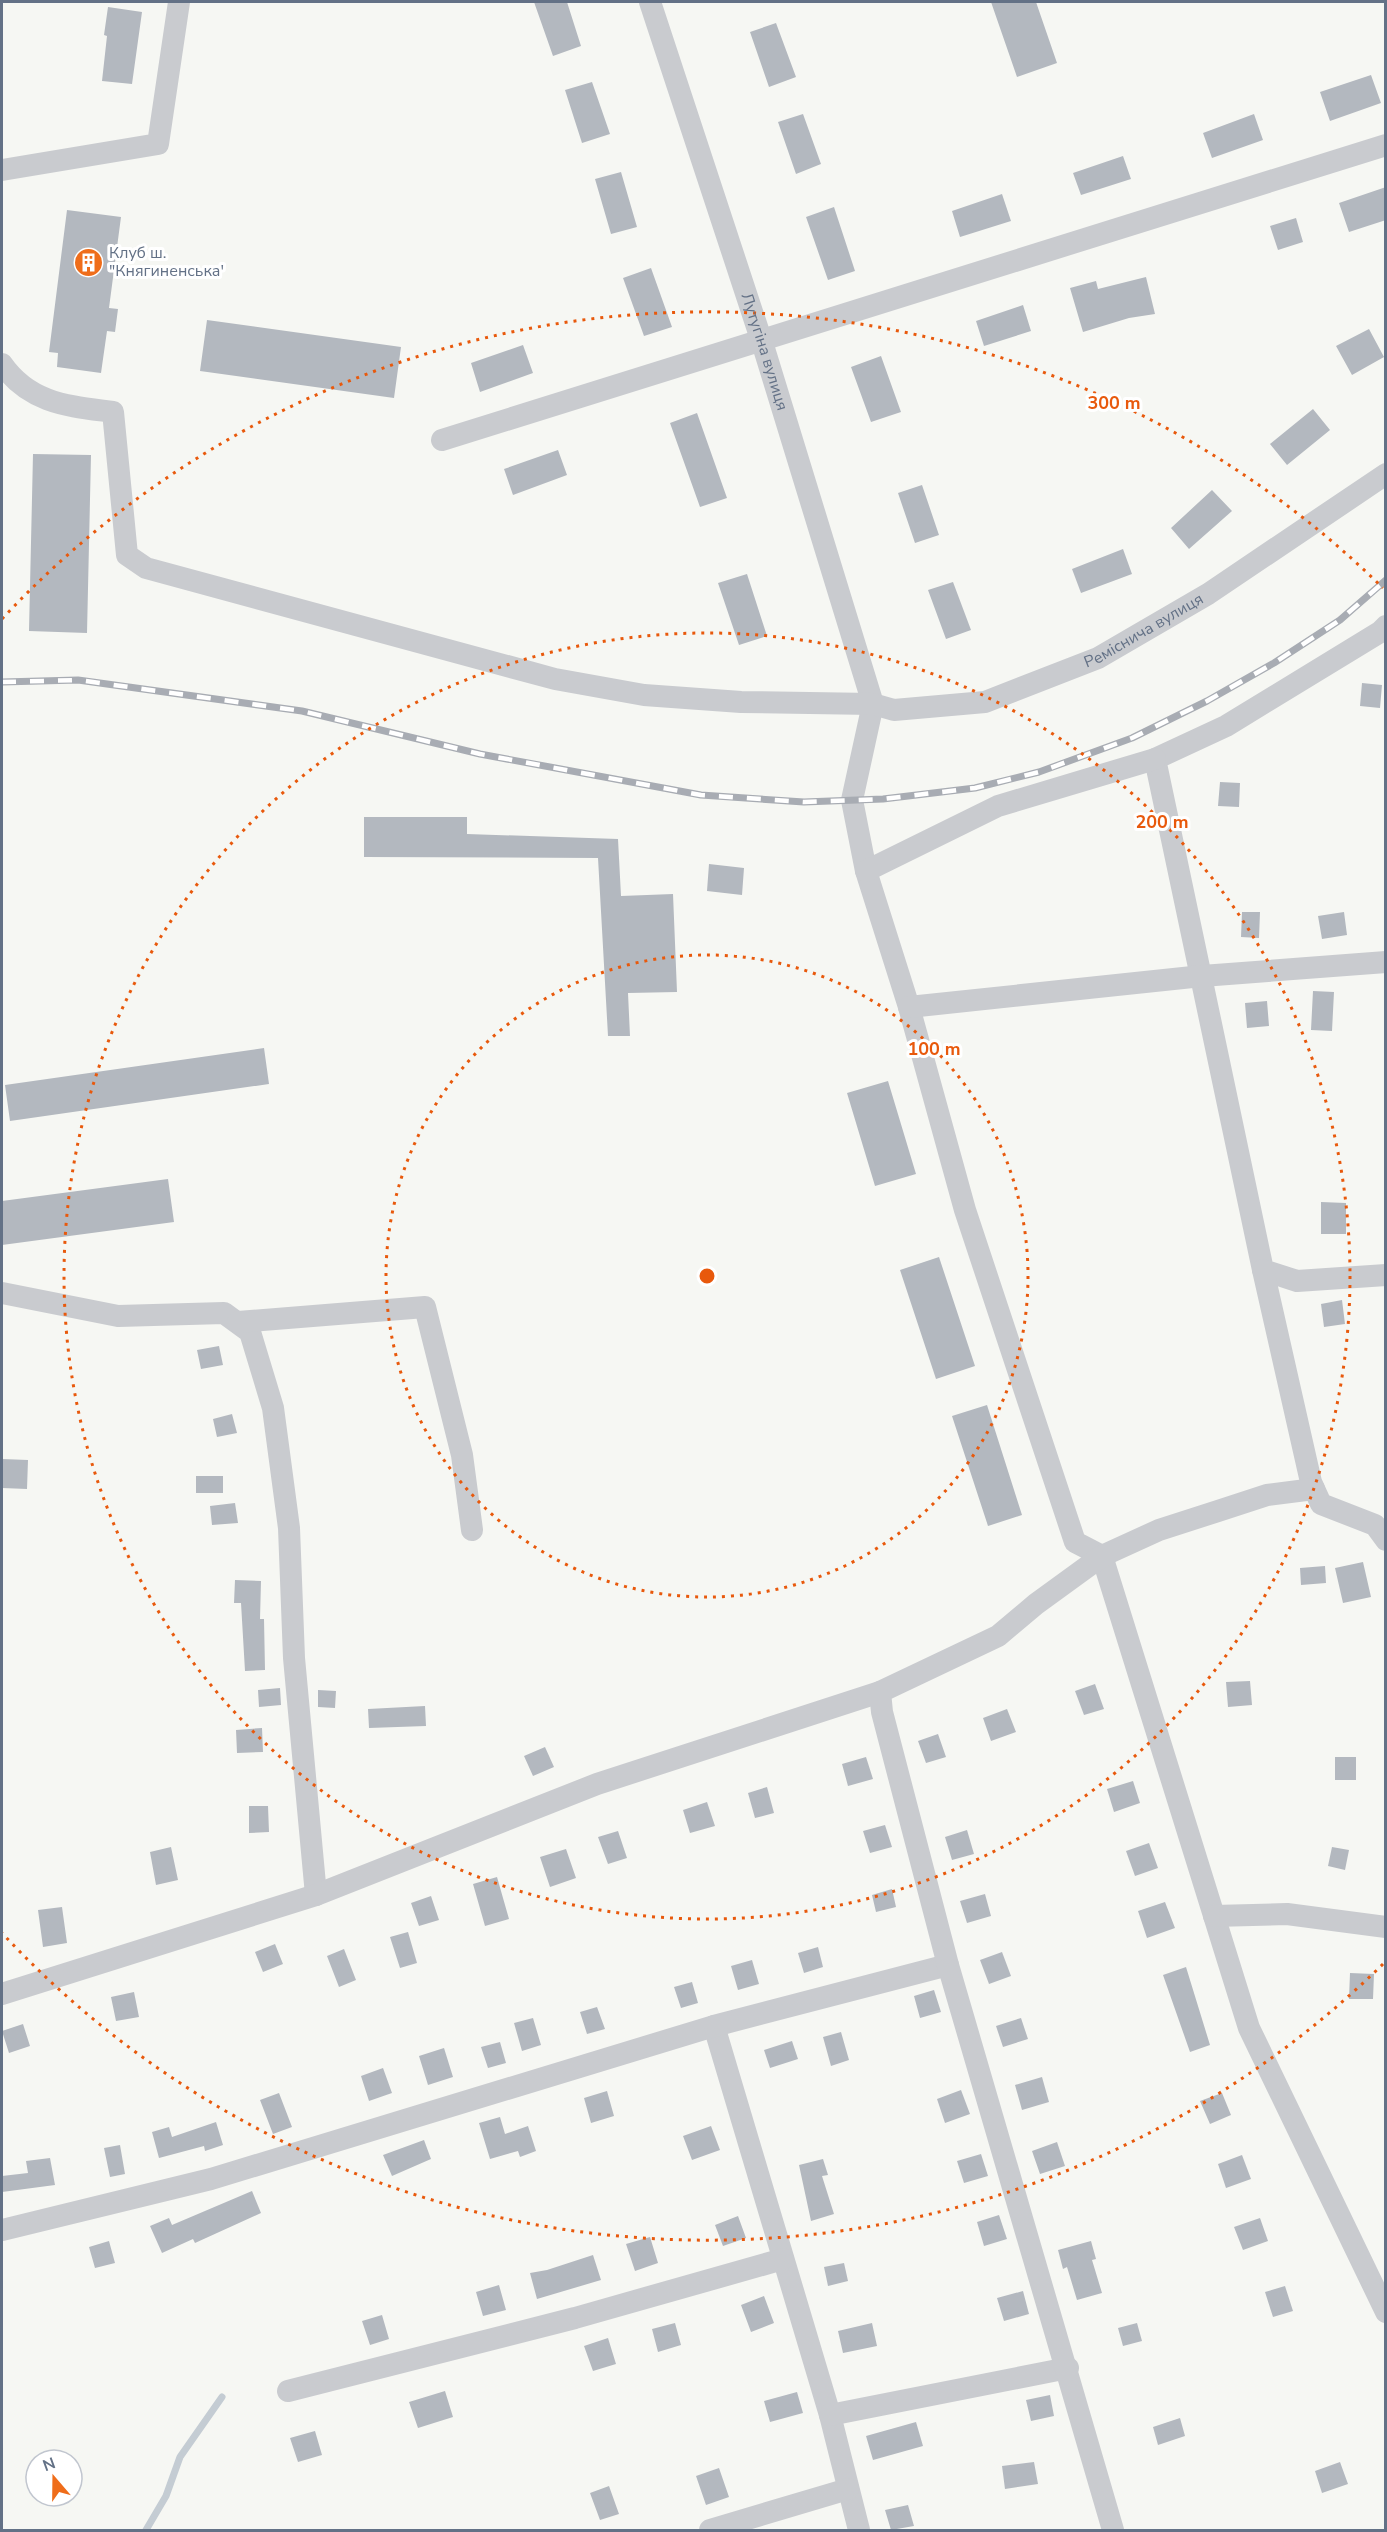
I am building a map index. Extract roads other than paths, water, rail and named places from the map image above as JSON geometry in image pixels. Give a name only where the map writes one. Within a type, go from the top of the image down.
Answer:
[{"type":"street","points":[[2,170],[158,144],[179,2]]},
{"type":"street","name":"Лутугіна вулиця","points":[[650,2],[762,342],[873,704]]},
{"type":"street","points":[[442,440],[762,342],[1386,145]]},
{"type":"street","name":"Реміснича вулиця","points":[[2,364],[25,388],[55,404],[113,412],[127,555],[146,568],[555,679],[655,696],[741,702],[873,704],[894,710],[985,702],[1098,658],[1208,594],[1386,474]]},
{"type":"street","points":[[866,871],[998,806],[1155,759],[1226,726],[1384,630]]},
{"type":"street","points":[[873,704],[852,800],[866,871],[909,1007],[965,1210],[1075,1542],[1102,1556],[1249,2028],[1386,2312]]},
{"type":"street","points":[[1155,759],[1263,1270],[1314,1489],[1321,1504],[1375,1525],[1386,1540]]},
{"type":"street","points":[[909,1007],[1202,976],[1386,962]]},
{"type":"street","points":[[1263,1270],[1297,1281],[1386,1275]]},
{"type":"street","points":[[2,1293],[118,1316],[224,1313],[250,1332],[274,1419],[289,1528],[294,1658],[316,1895]]},
{"type":"street","points":[[238,1322],[425,1307],[462,1455],[472,1530]]},
{"type":"street","points":[[2,1994],[316,1895],[597,1784],[880,1692],[998,1636],[1036,1604],[1102,1556],[1159,1530],[1228,1507],[1267,1495],[1314,1489]]},
{"type":"street","points":[[880,1692],[882,1712],[948,1965],[1068,2368],[1113,2530]]},
{"type":"street","points":[[1214,1916],[1287,1914],[1386,1927]]},
{"type":"street","points":[[2,2230],[211,2179],[714,2026],[948,1965]]},
{"type":"street","points":[[714,2026],[830,2415],[859,2530]]},
{"type":"street","points":[[288,2391],[574,2318],[783,2259]]},
{"type":"street","points":[[830,2415],[1068,2368]]},
{"type":"street","points":[[710,2530],[848,2489]]},
{"type":"waterway","points":[[146,2530],[166,2496],[180,2457],[222,2397]]},
{"type":"railway","points":[[2,682],[78,680],[302,711],[480,754],[701,795],[804,802],[883,799],[975,788],[1039,772],[1132,738],[1207,701],[1274,663],[1340,620],[1386,580]]},
{"type":"place","name":"Клуб ш. \"Княгиненська'","points":[[88,262]]}]
